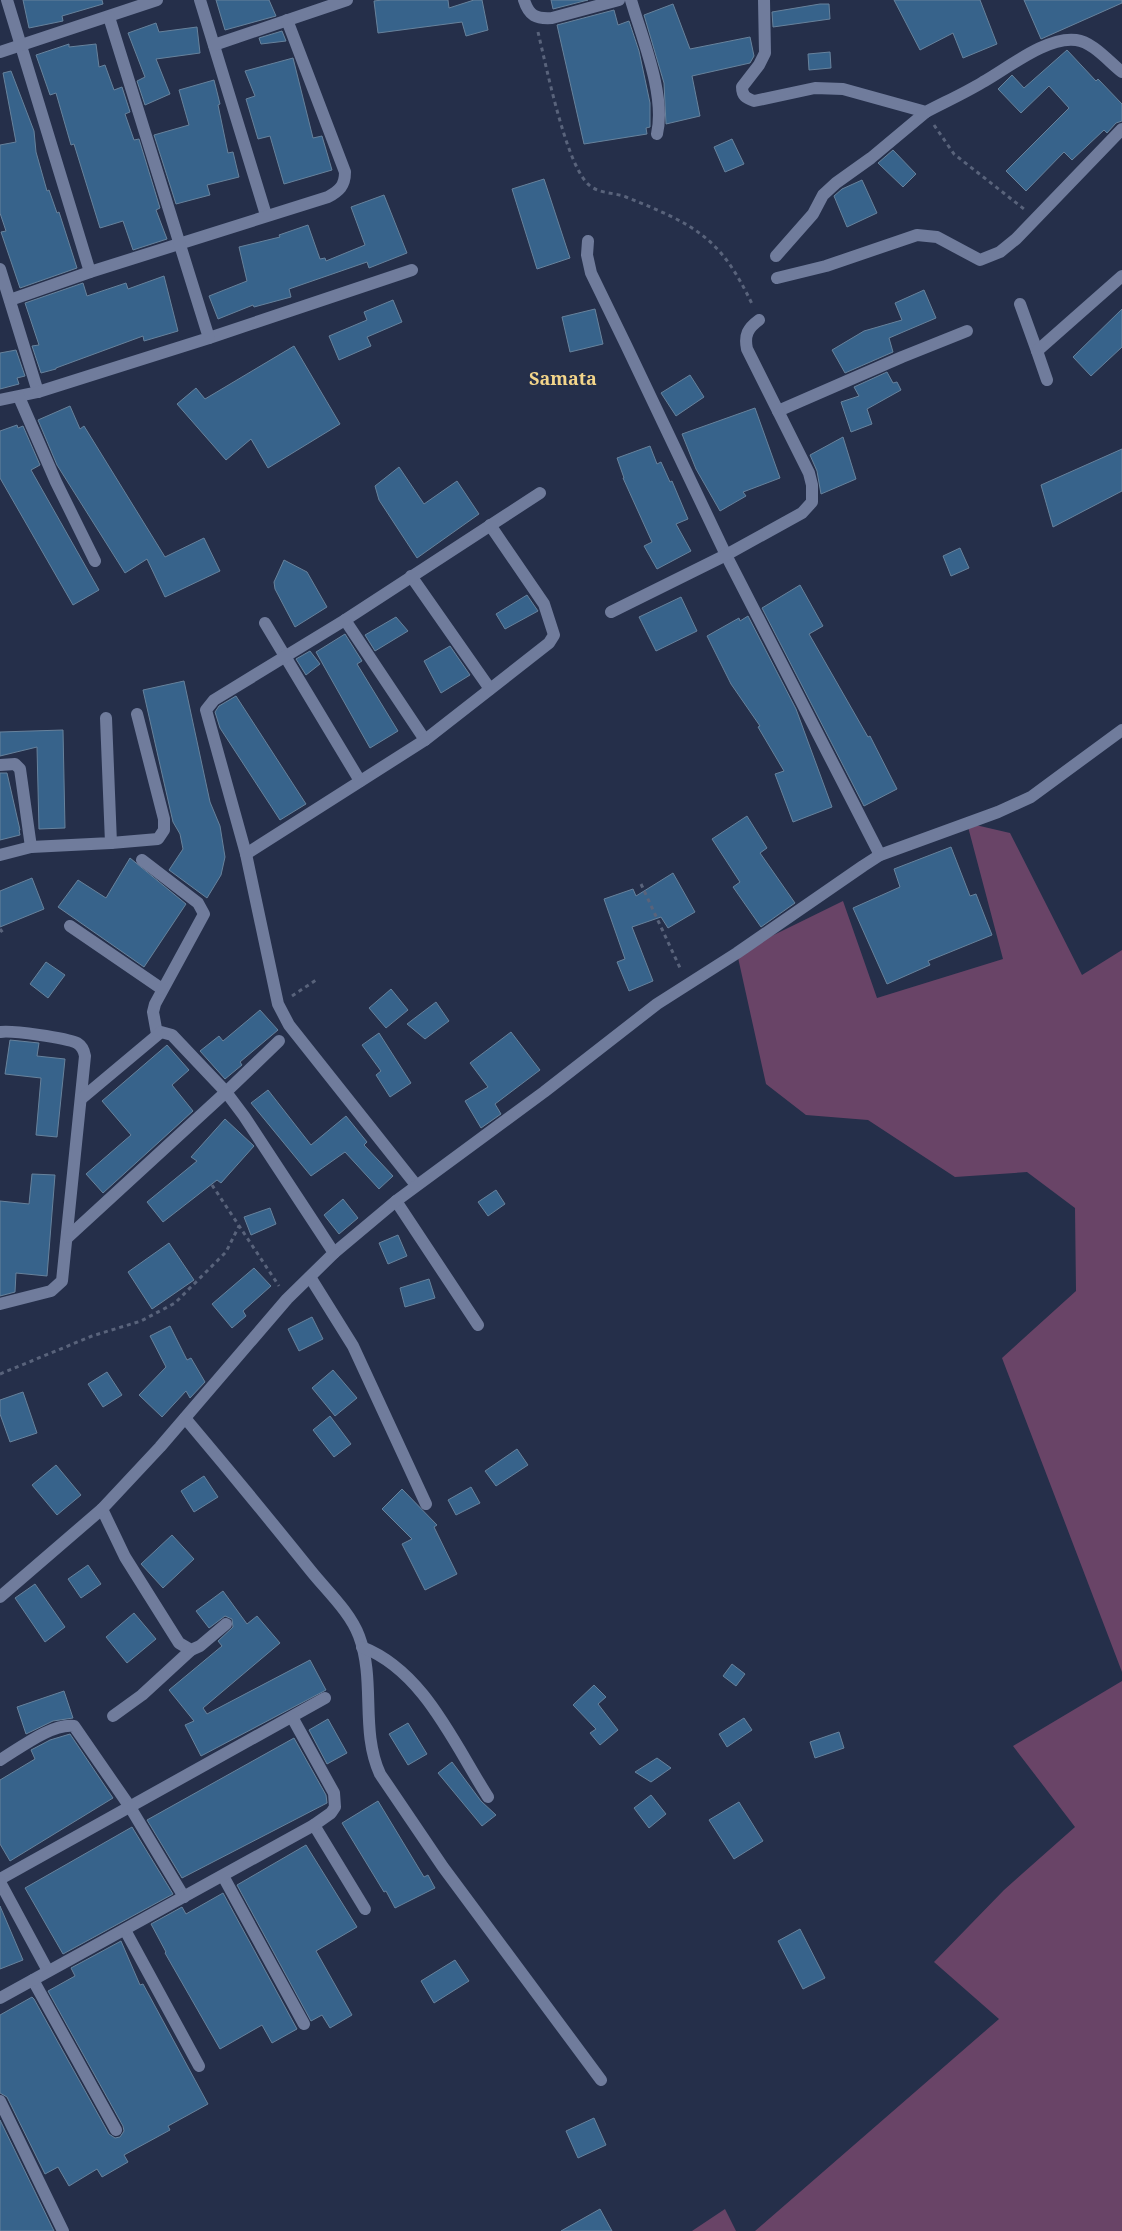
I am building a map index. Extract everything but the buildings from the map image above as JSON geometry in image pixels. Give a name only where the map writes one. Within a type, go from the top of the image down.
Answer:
[{"type":"street","points":[[7,0],[90,272]]},
{"type":"street","points":[[0,52],[157,0]]},
{"type":"street","points":[[200,0],[266,215]]},
{"type":"street","points":[[214,45],[347,0]]},
{"type":"street","points":[[524,0],[527,10],[534,18],[552,18],[619,0]]},
{"type":"street","points":[[631,0],[649,62],[660,110],[657,134]]},
{"type":"street","points":[[764,0],[765,52],[759,66],[742,87],[742,94],[746,98],[754,101],[815,88],[843,89],[926,112]]},
{"type":"street","points":[[110,16],[209,338]]},
{"type":"street","points":[[10,300],[90,272],[181,245],[266,215],[328,197],[339,191],[345,182],[345,172],[287,20]]},
{"type":"street","points":[[776,256],[813,214],[823,195],[926,112],[982,83],[1046,45],[1063,40],[1077,40],[1091,46],[1122,72]]},
{"type":"street","points":[[777,278],[826,266],[917,235],[937,238],[980,260],[1000,252],[1036,218],[1122,129]]},
{"type":"street","points":[[588,241],[587,255],[591,273],[726,554],[880,856]]},
{"type":"street","points":[[0,269],[38,392]]},
{"type":"street","points":[[0,400],[38,392],[209,338],[412,270]]},
{"type":"street","points":[[1036,351],[1122,276]]},
{"type":"street","points":[[1020,304],[1047,380]]},
{"type":"street","points":[[611,612],[802,513],[812,502],[812,485],[809,473],[751,359],[745,339],[750,327],[759,320]]},
{"type":"street","points":[[778,411],[966,331]]},
{"type":"street","points":[[19,397],[56,482],[95,561]]},
{"type":"street","points":[[416,1185],[289,1025],[278,1004],[246,854],[206,710],[214,700],[345,620],[540,493]]},
{"type":"street","points":[[246,854],[425,740],[549,644],[554,635],[544,604],[490,525]]},
{"type":"street","points":[[411,576],[490,689]]},
{"type":"street","points":[[345,620],[425,740]]},
{"type":"street","points":[[265,624],[360,781]]},
{"type":"street","points":[[0,854],[31,847],[158,839],[164,830],[164,819],[137,714]]},
{"type":"street","points":[[106,718],[111,843]]},
{"type":"street","points":[[0,1597],[102,1509],[185,1418],[287,1299],[334,1253],[396,1200],[544,1092],[605,1043],[688,984],[737,954],[880,856],[998,812],[1031,797],[1122,730]]},
{"type":"street","points":[[0,765],[14,764],[20,769],[31,847]]},
{"type":"street","points":[[142,860],[198,903],[203,910],[203,918],[162,989],[153,1012],[157,1034]]},
{"type":"street","points":[[70,926],[162,989]]},
{"type":"street","points":[[81,1100],[157,1034],[166,1031],[226,1092],[244,1116],[334,1253]]},
{"type":"street","points":[[0,1032],[21,1032],[79,1044],[85,1056],[63,1275],[58,1287],[51,1291],[0,1304]]},
{"type":"street","points":[[68,1238],[279,1041]]},
{"type":"street","points":[[396,1200],[478,1325]]},
{"type":"street","points":[[310,1278],[353,1346],[426,1504]]},
{"type":"street","points":[[185,1418],[282,1533],[345,1613],[358,1634],[366,1660],[369,1682],[370,1740],[374,1760],[380,1774],[443,1867],[601,2080]]},
{"type":"street","points":[[102,1509],[132,1570],[179,1643],[191,1650]]},
{"type":"street","points":[[113,1716],[142,1695],[191,1650],[200,1646],[226,1624]]},
{"type":"street","points":[[362,1647],[381,1654],[410,1680],[442,1723],[488,1797]]},
{"type":"street","points":[[48,1971],[0,1880],[325,1698]]},
{"type":"street","points":[[0,1998],[224,1876],[314,1825],[331,1813],[336,1800],[334,1793],[292,1717]]},
{"type":"street","points":[[0,1760],[52,1730],[64,1725],[74,1726],[130,1807],[184,1897]]},
{"type":"street","points":[[314,1825],[365,1909]]},
{"type":"street","points":[[224,1876],[304,2024]]},
{"type":"street","points":[[125,1930],[199,2066]]},
{"type":"street","points":[[33,1980],[116,2130]]},
{"type":"street","points":[[0,2101],[63,2231]]},
{"type":"path","points":[[534,18],[564,130],[580,173],[586,182],[602,192],[620,194],[662,212],[706,236],[720,250],[733,268],[759,320]]},
{"type":"path","points":[[926,112],[954,154],[1036,218]]},
{"type":"path","points":[[641,884],[688,984]]},
{"type":"path","points":[[0,929],[3,933]]},
{"type":"path","points":[[278,1004],[316,980]]},
{"type":"path","points":[[212,1185],[287,1299]]},
{"type":"path","points":[[0,1374],[92,1336],[141,1321],[176,1303],[226,1252],[239,1226]]},
{"type":"shaded area","points":[[967,823],[1010,833],[1082,975],[1122,950],[1122,1672],[1002,1358],[1076,1291],[1075,1208],[1027,1172],[955,1177],[868,1120],[806,1115],[766,1084],[737,953],[843,901],[877,998],[1003,959]]},
{"type":"shaded area","points":[[1122,1681],[1122,2231],[755,2231],[999,2019],[934,1962],[1004,1890],[1075,1827],[1013,1746]]},
{"type":"shaded area","points":[[725,2209],[736,2231],[692,2231]]},
{"type":"district","name":"Samata","points":[[563,379]]}]
